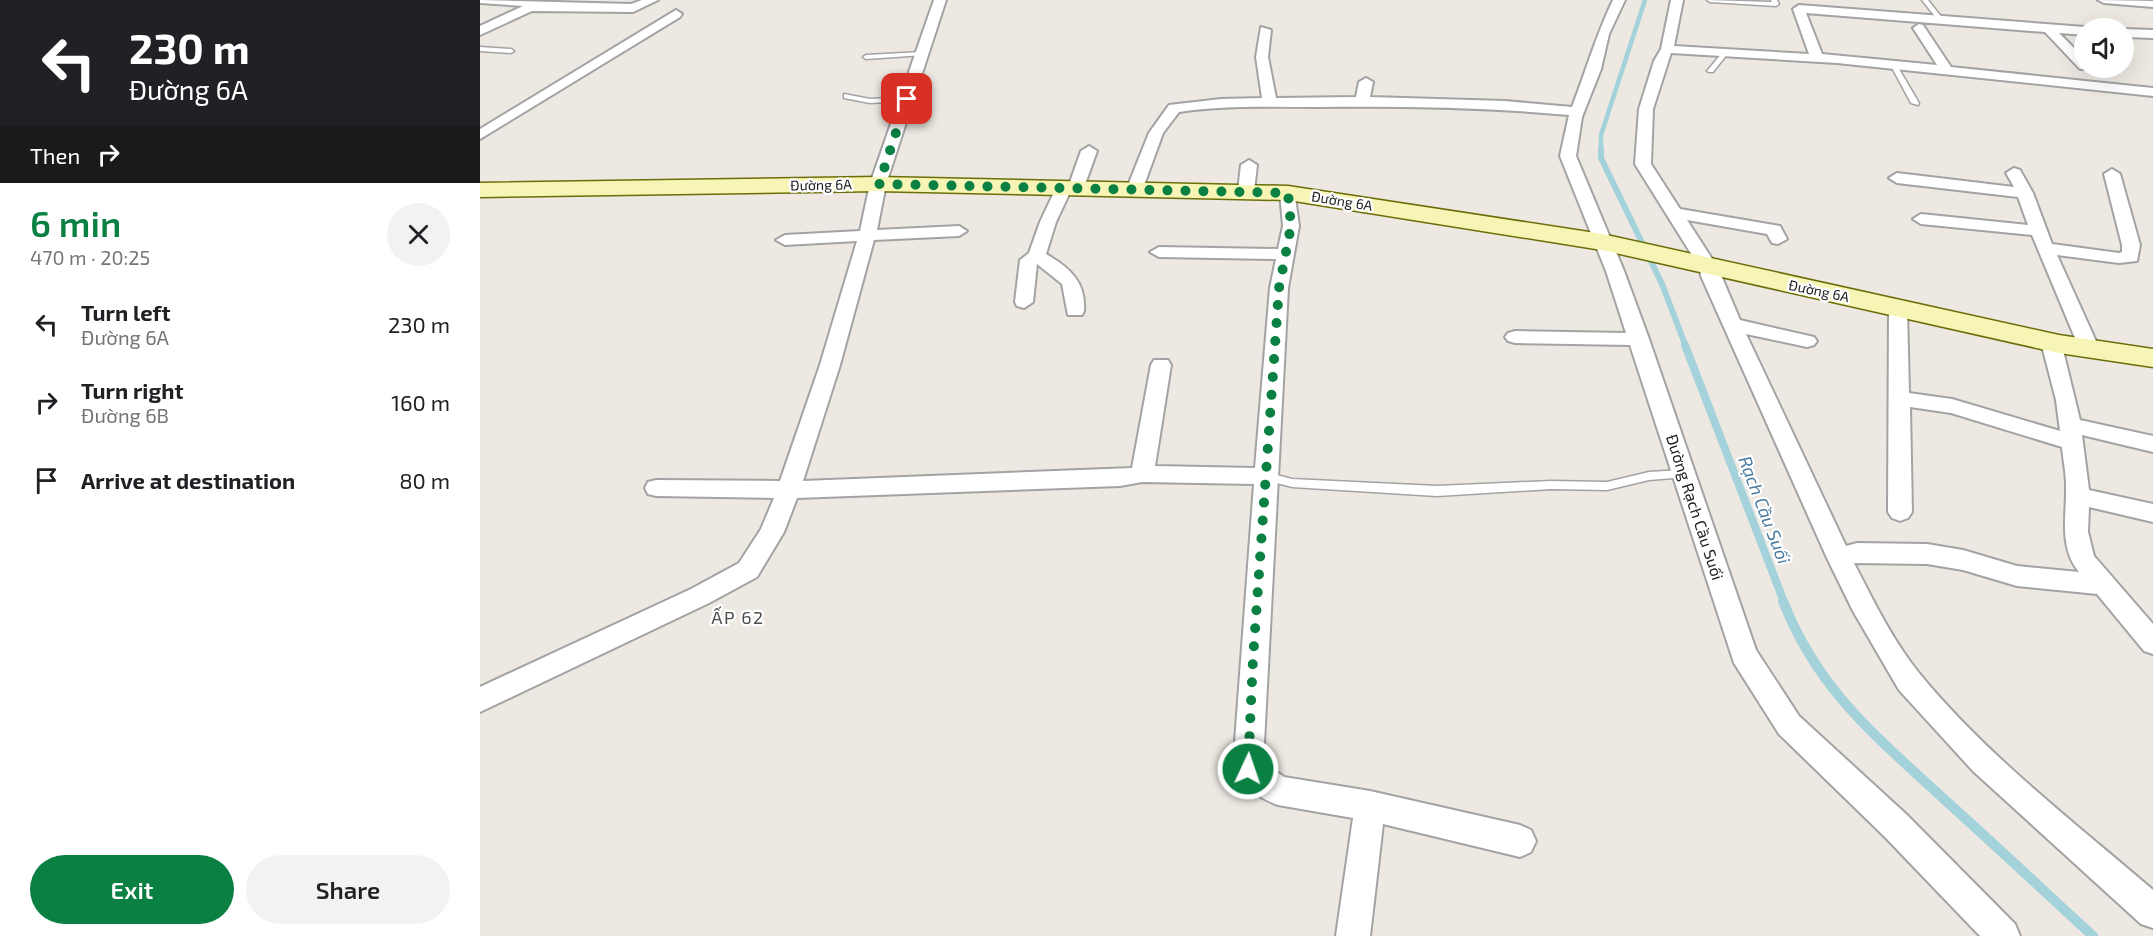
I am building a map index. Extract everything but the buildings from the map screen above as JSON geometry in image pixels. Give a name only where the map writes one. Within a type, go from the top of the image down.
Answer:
[{"type":"street","points":[[480,0],[633,8],[652,0]]},
{"type":"street","points":[[480,700],[700,596],[748,570],[772,532],[789,489],[830,364],[867,236],[879,184],[940,0]]},
{"type":"street","name":"Đường Rạch Cầu Suối","points":[[1619,0],[1603,34],[1577,112],[1570,134],[1568,156],[1607,244],[1744,655],[1789,725],[1896,826],[2003,936]]},
{"type":"street","points":[[1677,0],[1667,49],[1660,61],[1655,85],[1646,109],[1643,165],[1674,213],[1734,325],[1862,604],[1909,681],[1983,761],[2153,912]]},
{"type":"street","points":[[2104,0],[2153,4]]},
{"type":"street","points":[[480,31],[537,3]]},
{"type":"street","points":[[1818,57],[1799,9],[2074,30]]},
{"type":"street","points":[[480,135],[676,14]]},
{"type":"street","points":[[1919,28],[1947,70]]},
{"type":"street","points":[[2048,28],[2074,55]]},
{"type":"street","points":[[1265,30],[1262,57],[1266,90],[1271,103]]},
{"type":"street","points":[[2134,33],[2153,34]]},
{"type":"street","points":[[1667,49],[1818,57],[2153,92]]},
{"type":"street","points":[[1362,101],[1366,82]]},
{"type":"street","points":[[1135,188],[1156,133],[1174,108],[1198,104],[1321,104],[1362,101],[1505,105],[1577,112]]},
{"type":"street","points":[[1024,302],[1029,260],[1037,256],[1048,222],[1089,151]]},
{"type":"street","points":[[1246,191],[1249,165]]},
{"type":"street","points":[[2014,173],[2025,192],[2060,286],[2090,350]]},
{"type":"street","points":[[2047,249],[2119,258],[2131,257],[2131,245],[2112,174]]},
{"type":"street","points":[[1897,178],[2025,192]]},
{"type":"street","name":"Đường 6A","points":[[480,190],[879,184],[1070,186],[1288,193],[1607,244],[2051,342],[2090,350],[2153,358]]},
{"type":"street","points":[[1288,193],[1291,226],[1279,288],[1265,476],[1248,769],[1278,791],[1370,806],[1520,841]]},
{"type":"street","points":[[1674,213],[1760,226],[1774,230],[1778,239]]},
{"type":"street","points":[[1921,219],[2039,231]]},
{"type":"street","points":[[785,240],[959,231]]},
{"type":"street","points":[[1159,252],[1286,254]]},
{"type":"street","points":[[1037,256],[1065,273],[1077,294],[1075,311]]},
{"type":"street","points":[[1898,309],[1900,512]]},
{"type":"street","points":[[1734,325],[1807,341]]},
{"type":"street","points":[[1515,337],[1639,339]]},
{"type":"street","points":[[2051,342],[2070,434],[2077,496],[2076,532],[2083,560],[2153,644]]},
{"type":"street","points":[[1142,474],[1161,365]]},
{"type":"street","points":[[1899,399],[1952,405],[2070,434],[2153,444]]},
{"type":"street","points":[[656,488],[749,491],[939,486],[1120,478],[1142,474],[1265,476]]},
{"type":"street","points":[[2077,496],[2153,513]]},
{"type":"street","points":[[1839,558],[1857,553],[1927,554],[1963,560],[2017,576],[2104,585]]},
{"type":"street","points":[[1353,936],[1370,806]]},
{"type":"lane","points":[[1710,0],[1776,4],[1774,0]]},
{"type":"lane","points":[[1925,0],[1939,18]]},
{"type":"lane","points":[[480,49],[511,51]]},
{"type":"lane","points":[[1711,71],[1725,53]]},
{"type":"lane","points":[[866,57],[922,54]]},
{"type":"lane","points":[[1893,64],[1916,103]]},
{"type":"lane","points":[[847,96],[870,101],[907,99]]},
{"type":"lane","points":[[1265,476],[1292,483],[1437,491],[1542,485],[1607,486],[1649,476],[1682,474]]},
{"type":"waterway","name":"Rạch Cầu Suối","points":[[1645,0],[1601,135],[1601,158],[1662,284],[1686,347]]},
{"type":"waterway","name":"Rạch Cầu Suối","points":[[1685,345],[1784,602]]},
{"type":"waterway","name":"Rạch Cầu Suối","points":[[1783,601],[1797,633],[1814,661],[1852,711],[1896,755],[2093,936]]},
{"type":"district","name":"ẤP 62","points":[[738,618]]},
{"type":"route","points":[[907,99],[879,184],[1011,185],[1288,193],[1291,226],[1279,288],[1253,659],[1248,769]]}]
